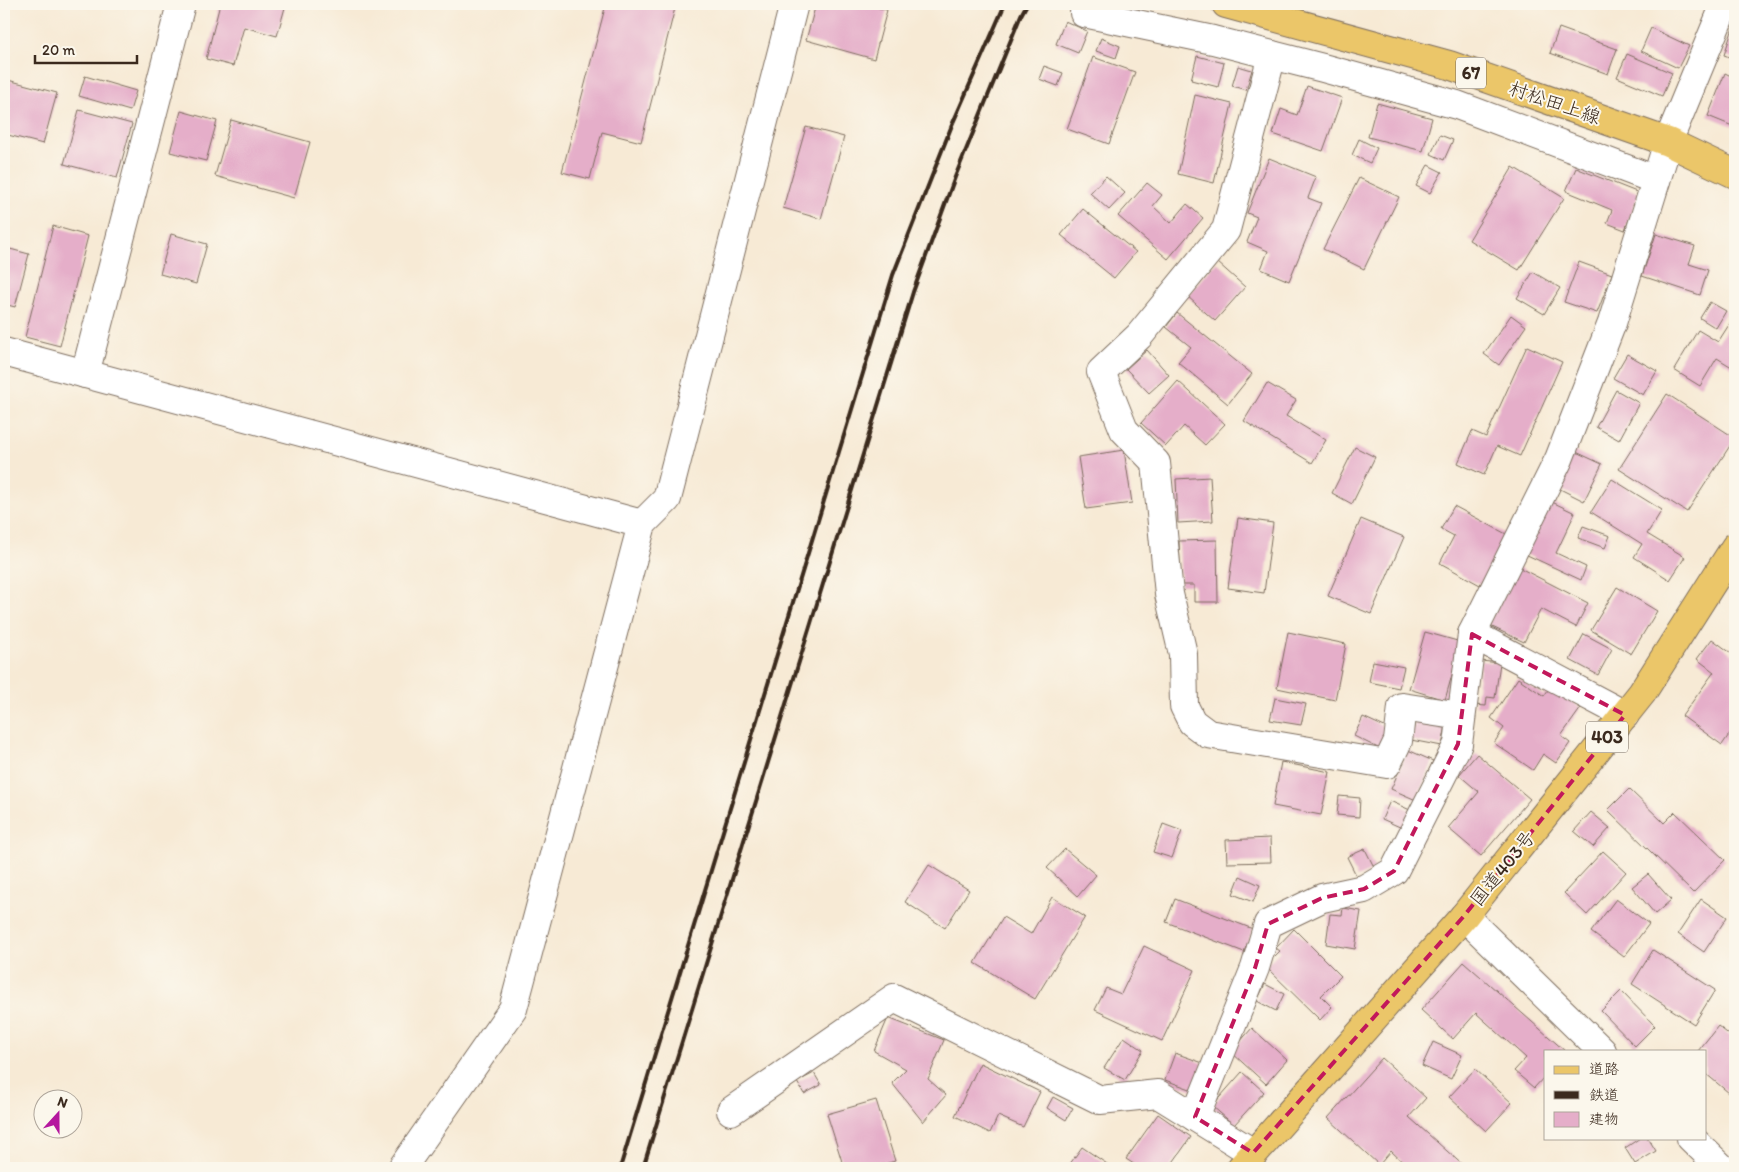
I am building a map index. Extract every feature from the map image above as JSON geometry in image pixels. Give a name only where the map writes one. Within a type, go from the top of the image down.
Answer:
[{"type":"main road","name":"村松田上線","points":[[1226,4],[1449,65],[1668,142],[1735,174]]},
{"type":"main road","name":"国道403号","points":[[1247,1161],[1464,916],[1625,715],[1642,693],[1735,547]]},
{"type":"street","points":[[85,374],[181,4]]},
{"type":"street","points":[[402,1168],[513,1009],[642,524],[668,499],[794,4]]},
{"type":"street","points":[[1195,1117],[1255,968],[1268,924],[1322,898],[1364,889],[1394,871],[1458,744],[1472,634],[1559,459],[1612,323],[1668,142],[1725,4]]},
{"type":"street","points":[[1084,13],[1213,40],[1457,104],[1656,180]]},
{"type":"street","points":[[1272,55],[1226,230],[1139,336],[1101,372],[1124,430],[1156,463],[1169,594],[1183,654],[1184,706],[1192,722],[1208,734],[1387,764],[1398,741],[1402,707],[1461,716]]},
{"type":"street","points":[[4,352],[642,524]]},
{"type":"street","points":[[1472,634],[1625,715]]},
{"type":"street","points":[[1464,916],[1601,1050]]},
{"type":"street","points":[[730,1111],[894,998],[1100,1100],[1158,1094],[1195,1117],[1247,1161]]},
{"type":"street","points":[[1693,1140],[1722,1168]]},
{"type":"highlighted area","points":[[1472,634],[1625,715],[1464,916],[1253,1153],[1195,1117],[1255,968],[1268,924],[1322,898],[1364,889],[1394,871],[1458,744]]},
{"type":"building","points":[[220,4],[286,4],[277,36],[244,27],[233,66],[206,59]]},
{"type":"building","points":[[606,4],[676,4],[641,142],[602,132],[590,179],[562,172]]},
{"type":"building","points":[[816,4],[864,4],[887,10],[874,59],[806,40]]},
{"type":"building","points":[[1065,21],[1087,31],[1078,53],[1056,44]]},
{"type":"building","points":[[1735,22],[1735,59],[1724,55]]},
{"type":"building","points":[[1559,28],[1617,49],[1608,74],[1550,53]]},
{"type":"building","points":[[1651,28],[1689,46],[1678,68],[1641,51]]},
{"type":"building","points":[[1101,38],[1120,46],[1116,58],[1096,51]]},
{"type":"building","points":[[1627,54],[1672,73],[1662,96],[1617,77]]},
{"type":"building","points":[[1197,56],[1224,63],[1218,87],[1191,80]]},
{"type":"building","points":[[1093,57],[1135,72],[1109,144],[1067,129]]},
{"type":"building","points":[[1044,66],[1063,73],[1058,86],[1039,79]]},
{"type":"building","points":[[1238,66],[1252,70],[1246,90],[1232,86]]},
{"type":"building","points":[[1725,73],[1735,78],[1735,127],[1708,116]]},
{"type":"building","points":[[85,76],[136,91],[130,111],[79,96]]},
{"type":"building","points":[[4,79],[57,93],[43,144],[4,134]]},
{"type":"building","points":[[1307,86],[1342,98],[1323,151],[1273,134],[1281,109],[1297,115]]},
{"type":"building","points":[[1195,95],[1232,104],[1214,183],[1178,174]]},
{"type":"building","points":[[1377,103],[1432,118],[1423,151],[1368,137]]},
{"type":"building","points":[[79,110],[132,124],[117,178],[64,164]]},
{"type":"building","points":[[181,111],[217,121],[206,161],[170,152]]},
{"type":"building","points":[[231,120],[310,142],[294,198],[215,176]]},
{"type":"building","points":[[806,127],[844,137],[821,219],[783,208]]},
{"type":"building","points":[[1440,135],[1453,140],[1444,160],[1431,154]]},
{"type":"building","points":[[1359,139],[1377,148],[1370,163],[1352,155]]},
{"type":"building","points":[[1269,158],[1316,177],[1308,198],[1321,203],[1289,281],[1261,269],[1268,251],[1247,242],[1257,217],[1247,213]]},
{"type":"building","points":[[1428,165],[1442,172],[1430,193],[1416,186]]},
{"type":"building","points":[[1513,167],[1564,198],[1519,270],[1469,240]]},
{"type":"building","points":[[1576,168],[1639,193],[1625,230],[1607,223],[1612,210],[1566,191]]},
{"type":"building","points":[[1106,176],[1125,193],[1109,210],[1090,193]]},
{"type":"building","points":[[1359,178],[1399,197],[1364,269],[1323,249]]},
{"type":"building","points":[[1147,183],[1162,195],[1153,206],[1171,223],[1187,204],[1203,218],[1168,259],[1118,216]]},
{"type":"building","points":[[1083,209],[1136,252],[1114,278],[1061,235]]},
{"type":"building","points":[[53,226],[88,236],[60,346],[25,337]]},
{"type":"building","points":[[171,234],[207,244],[196,284],[160,274]]},
{"type":"building","points":[[1656,234],[1695,246],[1689,264],[1708,270],[1700,295],[1642,276]]},
{"type":"building","points":[[10,249],[29,254],[15,307],[4,304],[4,271]]},
{"type":"building","points":[[1217,262],[1245,287],[1215,321],[1187,296]]},
{"type":"building","points":[[1579,262],[1612,274],[1597,313],[1564,302]]},
{"type":"building","points":[[1533,272],[1560,288],[1544,314],[1517,298]]},
{"type":"building","points":[[1710,302],[1726,311],[1716,328],[1700,318]]},
{"type":"building","points":[[1177,313],[1252,374],[1228,404],[1178,362],[1191,347],[1166,327]]},
{"type":"building","points":[[1511,315],[1526,326],[1499,365],[1484,354]]},
{"type":"building","points":[[1732,320],[1735,322],[1735,369],[1717,358],[1700,386],[1674,370],[1698,330],[1718,342]]},
{"type":"building","points":[[1527,346],[1562,362],[1520,456],[1497,446],[1484,475],[1458,463],[1472,431],[1486,437]]},
{"type":"building","points":[[1147,350],[1169,375],[1149,393],[1126,369]]},
{"type":"building","points":[[1627,354],[1657,371],[1643,395],[1613,378]]},
{"type":"building","points":[[1178,381],[1225,424],[1205,445],[1184,426],[1166,446],[1141,423]]},
{"type":"building","points":[[1267,383],[1296,400],[1286,416],[1326,440],[1312,463],[1244,421]]},
{"type":"building","points":[[1616,390],[1639,403],[1619,440],[1596,427]]},
{"type":"building","points":[[1667,394],[1735,438],[1687,512],[1619,469]]},
{"type":"building","points":[[1355,447],[1375,457],[1352,504],[1332,493]]},
{"type":"building","points":[[1124,450],[1132,503],[1086,509],[1078,457]]},
{"type":"building","points":[[1574,451],[1602,464],[1584,501],[1556,487]]},
{"type":"building","points":[[1210,477],[1213,521],[1178,523],[1176,479]]},
{"type":"building","points":[[1612,479],[1662,510],[1647,534],[1685,557],[1670,580],[1634,557],[1642,544],[1591,512]]},
{"type":"building","points":[[1550,501],[1575,513],[1556,553],[1586,567],[1581,580],[1525,554]]},
{"type":"building","points":[[1454,506],[1508,535],[1480,585],[1440,563],[1454,536],[1441,529]]},
{"type":"building","points":[[1238,518],[1273,523],[1264,593],[1228,588]]},
{"type":"building","points":[[1361,519],[1404,537],[1371,614],[1328,596]]},
{"type":"building","points":[[1583,526],[1610,536],[1605,548],[1578,538]]},
{"type":"building","points":[[1217,540],[1218,602],[1194,602],[1194,585],[1181,585],[1179,541]]},
{"type":"building","points":[[1518,567],[1588,603],[1576,627],[1541,609],[1524,642],[1488,625]]},
{"type":"building","points":[[1617,587],[1657,611],[1631,654],[1591,630]]},
{"type":"building","points":[[1288,632],[1346,644],[1335,700],[1277,688]]},
{"type":"building","points":[[1425,632],[1461,642],[1445,700],[1409,689]]},
{"type":"building","points":[[1584,634],[1612,649],[1598,675],[1570,660]]},
{"type":"building","points":[[1712,639],[1735,656],[1735,726],[1722,745],[1682,716],[1714,672],[1697,659]]},
{"type":"building","points":[[1373,661],[1404,667],[1399,688],[1369,682]]},
{"type":"building","points":[[1481,661],[1500,663],[1495,698],[1487,697],[1486,706],[1475,705]]},
{"type":"building","points":[[1518,678],[1544,696],[1550,687],[1581,708],[1561,736],[1570,743],[1556,763],[1543,754],[1533,770],[1494,743],[1504,728],[1491,718]]},
{"type":"building","points":[[1275,698],[1306,704],[1301,725],[1270,720]]},
{"type":"building","points":[[1363,717],[1391,730],[1382,750],[1354,736]]},
{"type":"building","points":[[1416,718],[1446,725],[1442,746],[1411,740]]},
{"type":"building","points":[[1408,750],[1433,761],[1416,800],[1391,789]]},
{"type":"building","points":[[1477,754],[1530,799],[1481,856],[1448,828],[1479,792],[1459,775]]},
{"type":"building","points":[[1281,762],[1330,772],[1321,815],[1273,806]]},
{"type":"building","points":[[1629,789],[1664,823],[1675,812],[1725,860],[1693,893],[1608,810]]},
{"type":"building","points":[[1339,796],[1360,798],[1359,817],[1337,815]]},
{"type":"building","points":[[1390,801],[1410,810],[1402,828],[1382,819]]},
{"type":"building","points":[[1591,812],[1610,828],[1593,847],[1574,831]]},
{"type":"building","points":[[1163,824],[1182,831],[1172,858],[1153,852]]},
{"type":"building","points":[[1270,838],[1271,862],[1227,863],[1226,840]]},
{"type":"building","points":[[1065,849],[1096,875],[1078,896],[1047,868]]},
{"type":"building","points":[[1365,849],[1375,869],[1357,877],[1347,857]]},
{"type":"building","points":[[1603,851],[1626,872],[1587,915],[1564,893]]},
{"type":"building","points":[[929,865],[969,890],[945,928],[905,902]]},
{"type":"building","points":[[1648,874],[1671,900],[1655,914],[1632,887]]},
{"type":"building","points":[[1240,876],[1260,885],[1253,902],[1233,894]]},
{"type":"building","points":[[1052,897],[1085,917],[1035,999],[975,963],[1003,917],[1031,934]]},
{"type":"building","points":[[1175,899],[1253,929],[1244,952],[1166,922]]},
{"type":"building","points":[[1616,899],[1649,924],[1624,957],[1591,932]]},
{"type":"building","points":[[1701,899],[1727,917],[1704,952],[1678,934]]},
{"type":"building","points":[[1343,908],[1361,911],[1355,949],[1326,944],[1330,914],[1342,915]]},
{"type":"building","points":[[1294,929],[1341,976],[1321,996],[1332,1007],[1320,1020],[1265,966],[1280,951],[1276,948]]},
{"type":"building","points":[[1144,946],[1195,970],[1162,1041],[1095,1010],[1106,988],[1121,994]]},
{"type":"building","points":[[1653,950],[1715,990],[1694,1024],[1632,984]]},
{"type":"building","points":[[1464,962],[1564,1050],[1544,1050],[1544,1077],[1534,1088],[1514,1071],[1526,1058],[1476,1013],[1453,1039],[1421,1010]]},
{"type":"building","points":[[1265,984],[1284,994],[1276,1011],[1257,1001]]},
{"type":"building","points":[[1621,991],[1655,1026],[1635,1046],[1601,1011]]},
{"type":"building","points":[[888,1018],[944,1040],[928,1079],[946,1095],[923,1122],[892,1083],[906,1069],[874,1051]]},
{"type":"building","points":[[1718,1026],[1735,1039],[1735,1098],[1706,1074],[1706,1050],[1699,1050]]},
{"type":"building","points":[[1252,1028],[1287,1060],[1266,1084],[1231,1052]]},
{"type":"building","points":[[1124,1037],[1143,1050],[1125,1080],[1104,1068]]},
{"type":"building","points":[[1433,1042],[1462,1055],[1451,1079],[1422,1066]]},
{"type":"building","points":[[1175,1053],[1203,1063],[1193,1090],[1165,1080]]},
{"type":"building","points":[[1382,1058],[1426,1098],[1409,1117],[1466,1168],[1409,1168],[1391,1151],[1379,1165],[1328,1118]]},
{"type":"building","points":[[980,1063],[1040,1092],[1023,1127],[998,1116],[990,1133],[955,1116]]},
{"type":"building","points":[[1475,1069],[1512,1103],[1486,1131],[1449,1097]]},
{"type":"building","points":[[1242,1072],[1264,1092],[1234,1125],[1212,1106]]},
{"type":"building","points":[[814,1073],[821,1085],[804,1094],[797,1082]]},
{"type":"building","points":[[1053,1097],[1073,1108],[1066,1120],[1047,1108]]},
{"type":"building","points":[[876,1100],[895,1161],[871,1168],[844,1168],[827,1114]]},
{"type":"building","points":[[1158,1114],[1191,1137],[1169,1168],[1140,1168],[1126,1159]]},
{"type":"building","points":[[1637,1140],[1649,1140],[1656,1151],[1635,1164],[1625,1148]]},
{"type":"building","points":[[1082,1147],[1113,1168],[1067,1168]]},
{"type":"railway","points":[[620,1168],[893,275],[952,125],[1005,4]]},
{"type":"railway","points":[[643,1168],[913,292],[955,177],[1027,4]]}]
